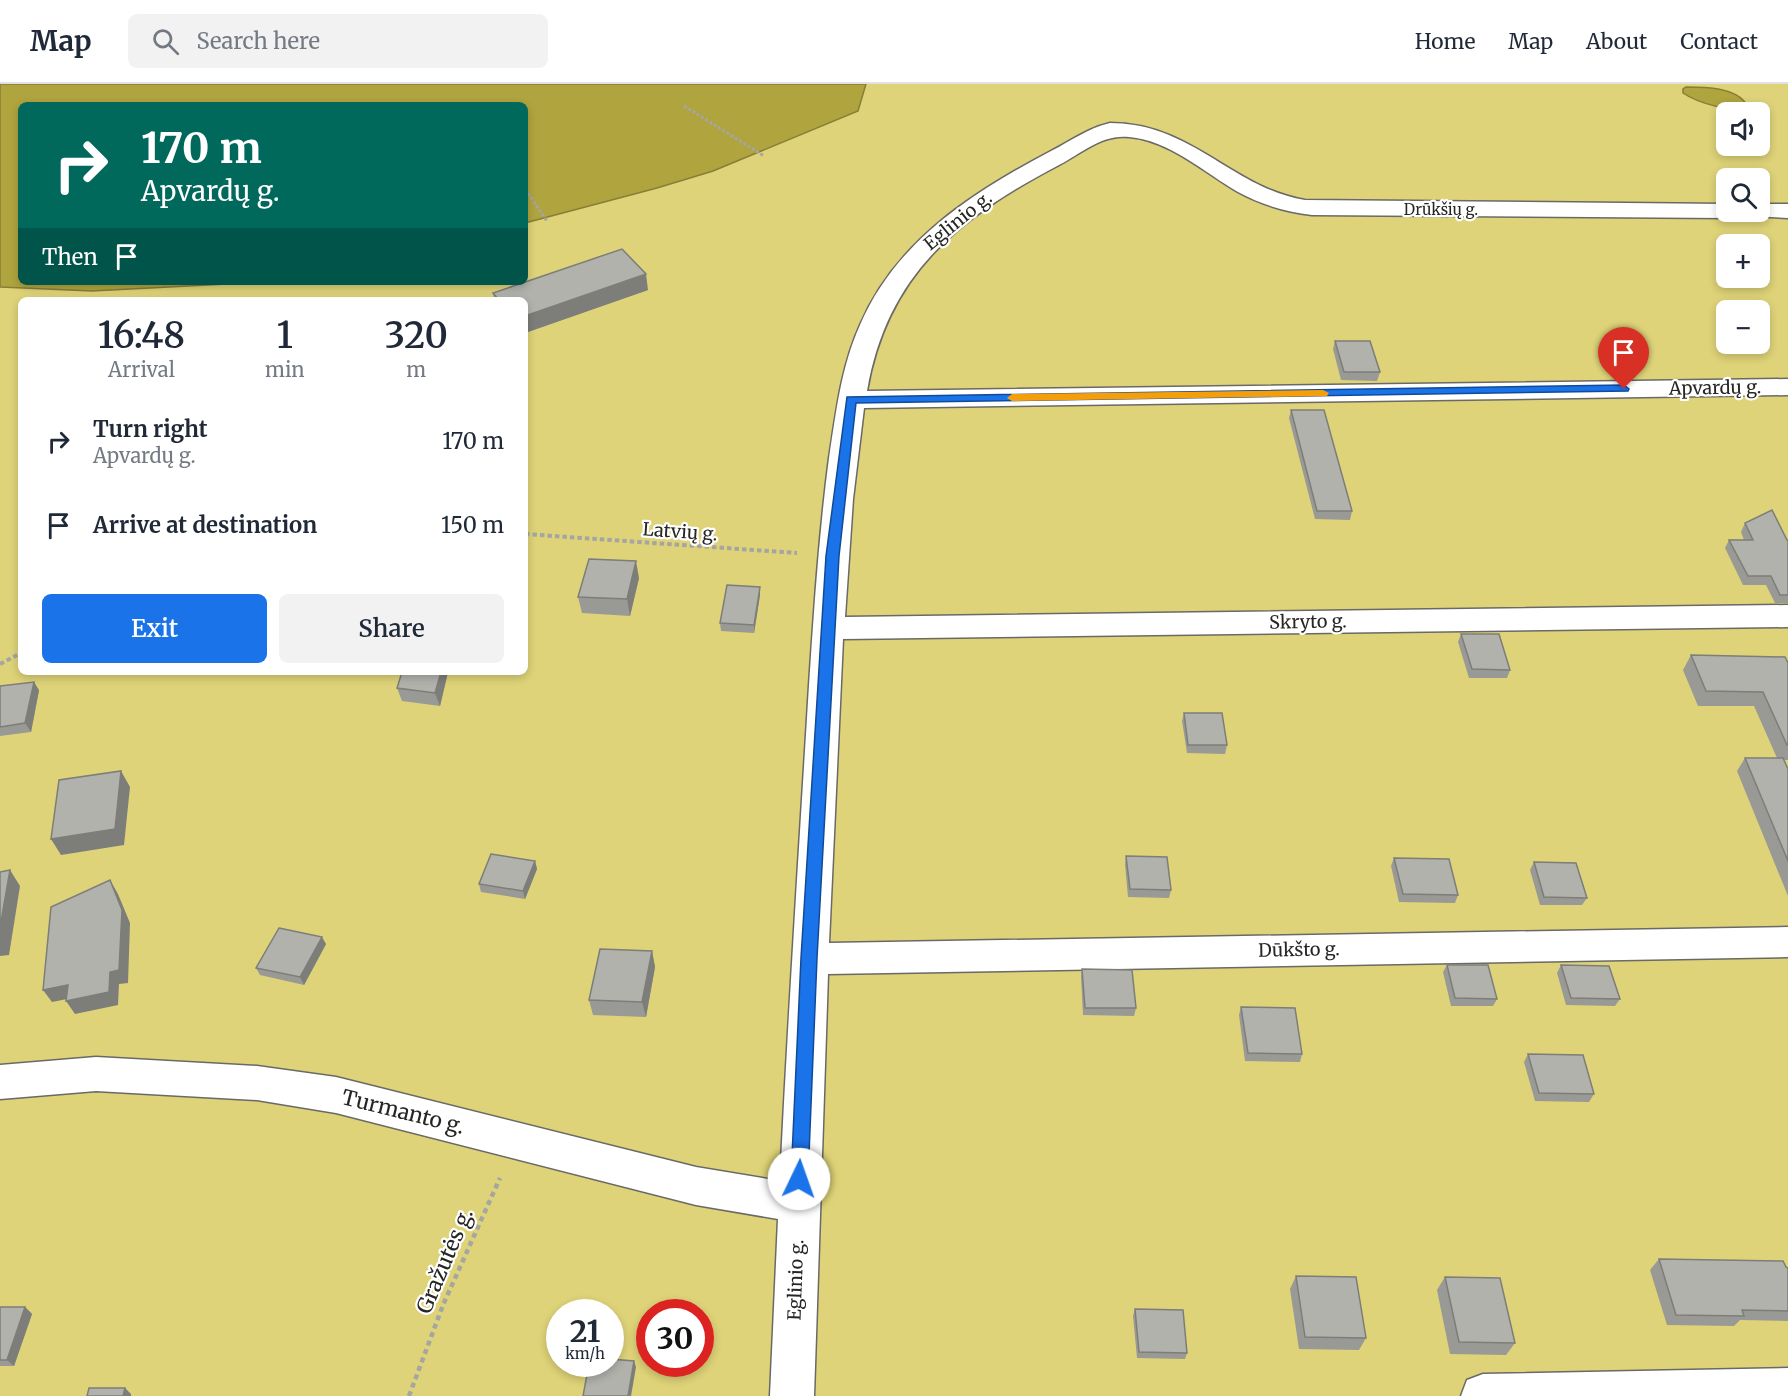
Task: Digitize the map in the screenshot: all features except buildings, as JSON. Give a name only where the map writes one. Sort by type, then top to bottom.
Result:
[{"type":"street","name":"Eglinio g.","points":[[792,1396],[809,958],[832,556],[851,400],[868,338],[882,305],[905,270],[929,240],[982,198],[1107,130],[1144,132],[1171,143]]},
{"type":"street","name":"Drūkšių g.","points":[[1171,143],[1263,196],[1289,206],[1331,209],[1716,211]]},
{"type":"street","points":[[1770,211],[1788,211]]},
{"type":"street","name":"Apvardų g.","points":[[851,400],[1788,387]]},
{"type":"street","name":"Skryto g.","points":[[828,628],[1788,616]]},
{"type":"street","name":"Dūkšto g.","points":[[809,958],[1788,942]]},
{"type":"street","name":"Turmanto g.","points":[[0,1082],[96,1074],[257,1083],[336,1095],[696,1186],[756,1198],[798,1202]]},
{"type":"street","points":[[1483,1396],[1788,1390]]},
{"type":"path","points":[[684,106],[764,156]]},
{"type":"path","points":[[528,193],[547,221]]},
{"type":"path","name":"Latvių g.","points":[[528,534],[832,556]]},
{"type":"path","points":[[0,664],[18,655]]},
{"type":"path","name":"Gražutės g.","points":[[409,1396],[443,1305],[516,1141]]},
{"type":"shaded area","points":[[0,84],[866,84],[858,111],[713,171],[528,222],[528,102],[18,102],[18,285],[207,285],[92,291],[0,287]]},
{"type":"shaded area","points":[[866,84],[1788,84],[1788,1396],[0,1396],[0,287],[92,291],[207,285],[528,285],[528,222],[713,171],[858,111]]},
{"type":"shaded area","points":[[1686,87],[1720,89],[1736,95],[1744,102],[1716,102],[1716,106],[1683,93]]},
{"type":"slow traffic","points":[[1012,398],[1323,393]]},
{"type":"route","points":[[799,1179],[832,556],[851,400],[1624,389]]}]
